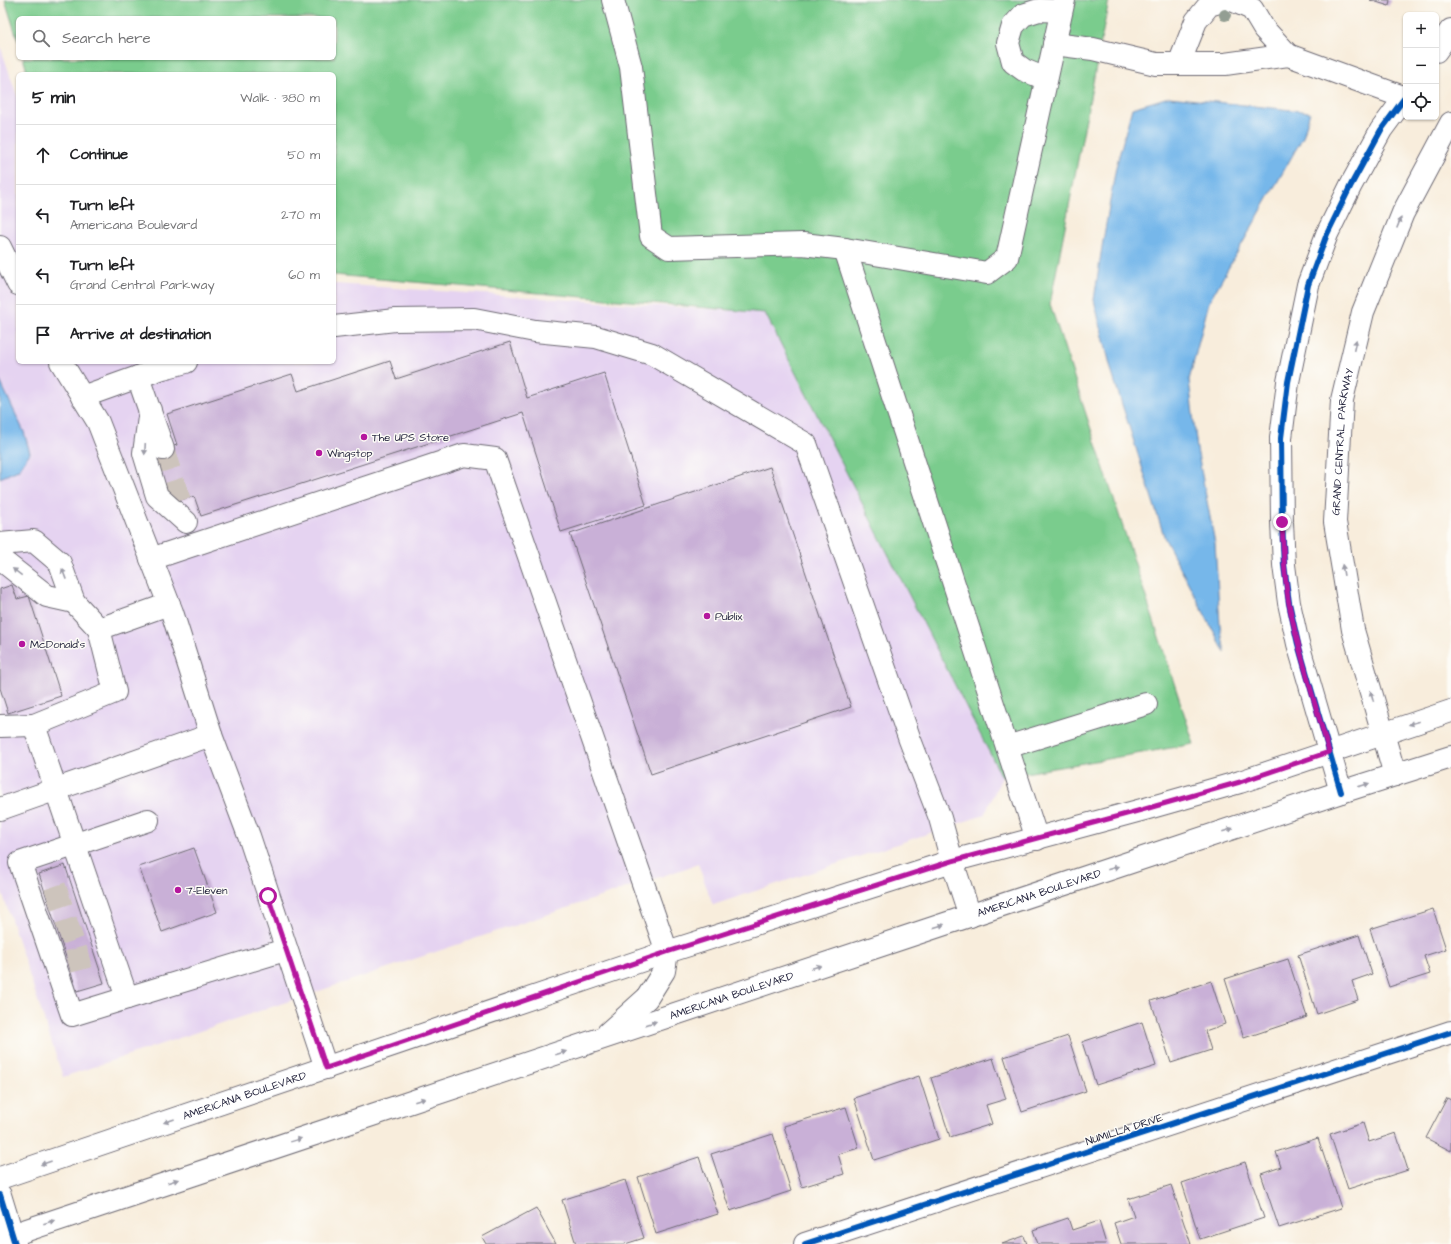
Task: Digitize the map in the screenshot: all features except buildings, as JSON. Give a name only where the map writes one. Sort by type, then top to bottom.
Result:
[{"type":"main road","points":[[613,0],[631,67],[651,236],[669,248],[803,244],[845,249],[987,273],[1007,258],[1063,6],[1039,10],[1023,15],[1013,26],[1008,43],[1013,62],[1024,70],[1046,79]]},
{"type":"main road","points":[[1179,64],[1196,21],[1209,5],[1227,0]]},
{"type":"main road","points":[[1232,0],[1252,9],[1264,29],[1288,55],[1403,96]]},
{"type":"main road","points":[[1438,48],[1451,30]]},
{"type":"main road","points":[[1054,44],[1093,49],[1156,64],[1225,64],[1288,55]]},
{"type":"main road","points":[[1341,792],[1298,644],[1289,603],[1284,565],[1282,522],[1282,430],[1288,382],[1308,285],[1327,234],[1351,185],[1382,130],[1403,101]]},
{"type":"main road","name":"GRAND CENTRAL PARKWAY","points":[[1395,775],[1353,630],[1335,522],[1342,400],[1363,312],[1403,213],[1446,121]]},
{"type":"main road","points":[[0,247],[16,280]]},
{"type":"main road","points":[[845,249],[1037,839]]},
{"type":"main road","points":[[336,327],[395,320],[474,319],[535,331],[596,337],[652,354],[806,444],[910,740],[940,818],[970,916]]},
{"type":"main road","points":[[62,364],[98,422],[169,604],[211,735],[251,844],[285,950],[303,998],[326,1068]]},
{"type":"main road","points":[[82,397],[180,364]]},
{"type":"main road","points":[[138,377],[163,449]]},
{"type":"main road","points":[[150,410],[144,453],[157,496],[186,522]]},
{"type":"main road","points":[[151,559],[464,456],[496,459],[667,952],[664,971],[647,998],[601,1039]]},
{"type":"main road","points":[[180,500],[194,545]]},
{"type":"main road","points":[[0,544],[34,541],[60,563],[74,602],[99,629],[115,692],[34,725],[0,726]]},
{"type":"main road","points":[[0,559],[47,596],[74,602]]},
{"type":"main road","points":[[99,629],[169,604]]},
{"type":"main road","points":[[1007,748],[1146,704]]},
{"type":"main road","name":"AMERICANA BOULEVARD","points":[[0,1178],[667,952],[952,861],[1037,839],[1240,782],[1451,711]]},
{"type":"main road","points":[[34,725],[75,844],[82,889],[103,952],[127,998]]},
{"type":"main road","points":[[0,808],[211,735]]},
{"type":"main road","name":"AMERICANA BOULEVARD","points":[[9,1239],[601,1039],[1341,792],[1451,757]]},
{"type":"main road","points":[[148,820],[20,863],[41,902],[61,964],[72,1016],[285,950]]},
{"type":"main road","name":"NUMILLA DRIVE","points":[[805,1244],[1450,1032]]},
{"type":"main road","points":[[0,1195],[9,1239]]},
{"type":"shaded area","points":[[0,45],[16,93],[16,364],[336,364],[336,284],[765,313],[1002,777],[984,815],[713,905],[698,864],[63,1077],[0,886]]},
{"type":"green space","points":[[5,0],[1109,0],[1050,304],[1194,744],[1002,777],[765,313],[336,275],[336,72],[27,72],[24,60],[336,60],[336,16],[16,16],[16,35]]},
{"type":"water","points":[[1169,97],[1310,112],[1303,137],[1209,302],[1189,380],[1197,449],[1215,543],[1220,625],[1225,653],[1165,539],[1112,373],[1094,300],[1116,167],[1132,108]]},
{"type":"water","points":[[0,381],[24,432],[30,453],[18,470],[0,478]]},
{"type":"tunnel","points":[[163,449],[180,501]]},
{"type":"tunnel","points":[[48,900],[74,891]]},
{"type":"tunnel","points":[[59,934],[85,925]]},
{"type":"tunnel","points":[[68,962],[95,955]]},
{"type":"cycle path","points":[[1341,792],[1298,644],[1289,603],[1284,565],[1281,438],[1288,382],[1308,285],[1327,234],[1351,185],[1381,130],[1403,100]]},
{"type":"cycle path","points":[[805,1244],[1451,1032]]},
{"type":"cycle path","points":[[0,1195],[15,1244]]},
{"type":"place","name":"The UPS Store","points":[[364,437]]},
{"type":"place","name":"Wingstop","points":[[319,453]]},
{"type":"place","name":"Publix","points":[[707,616]]},
{"type":"place","name":"McDonald's","points":[[22,644]]},
{"type":"place","name":"7-Eleven","points":[[178,890]]},
{"type":"route","points":[[268,896],[326,1068],[667,952],[952,861],[1240,782],[1329,752],[1298,644],[1289,603],[1284,565],[1282,522]]}]
